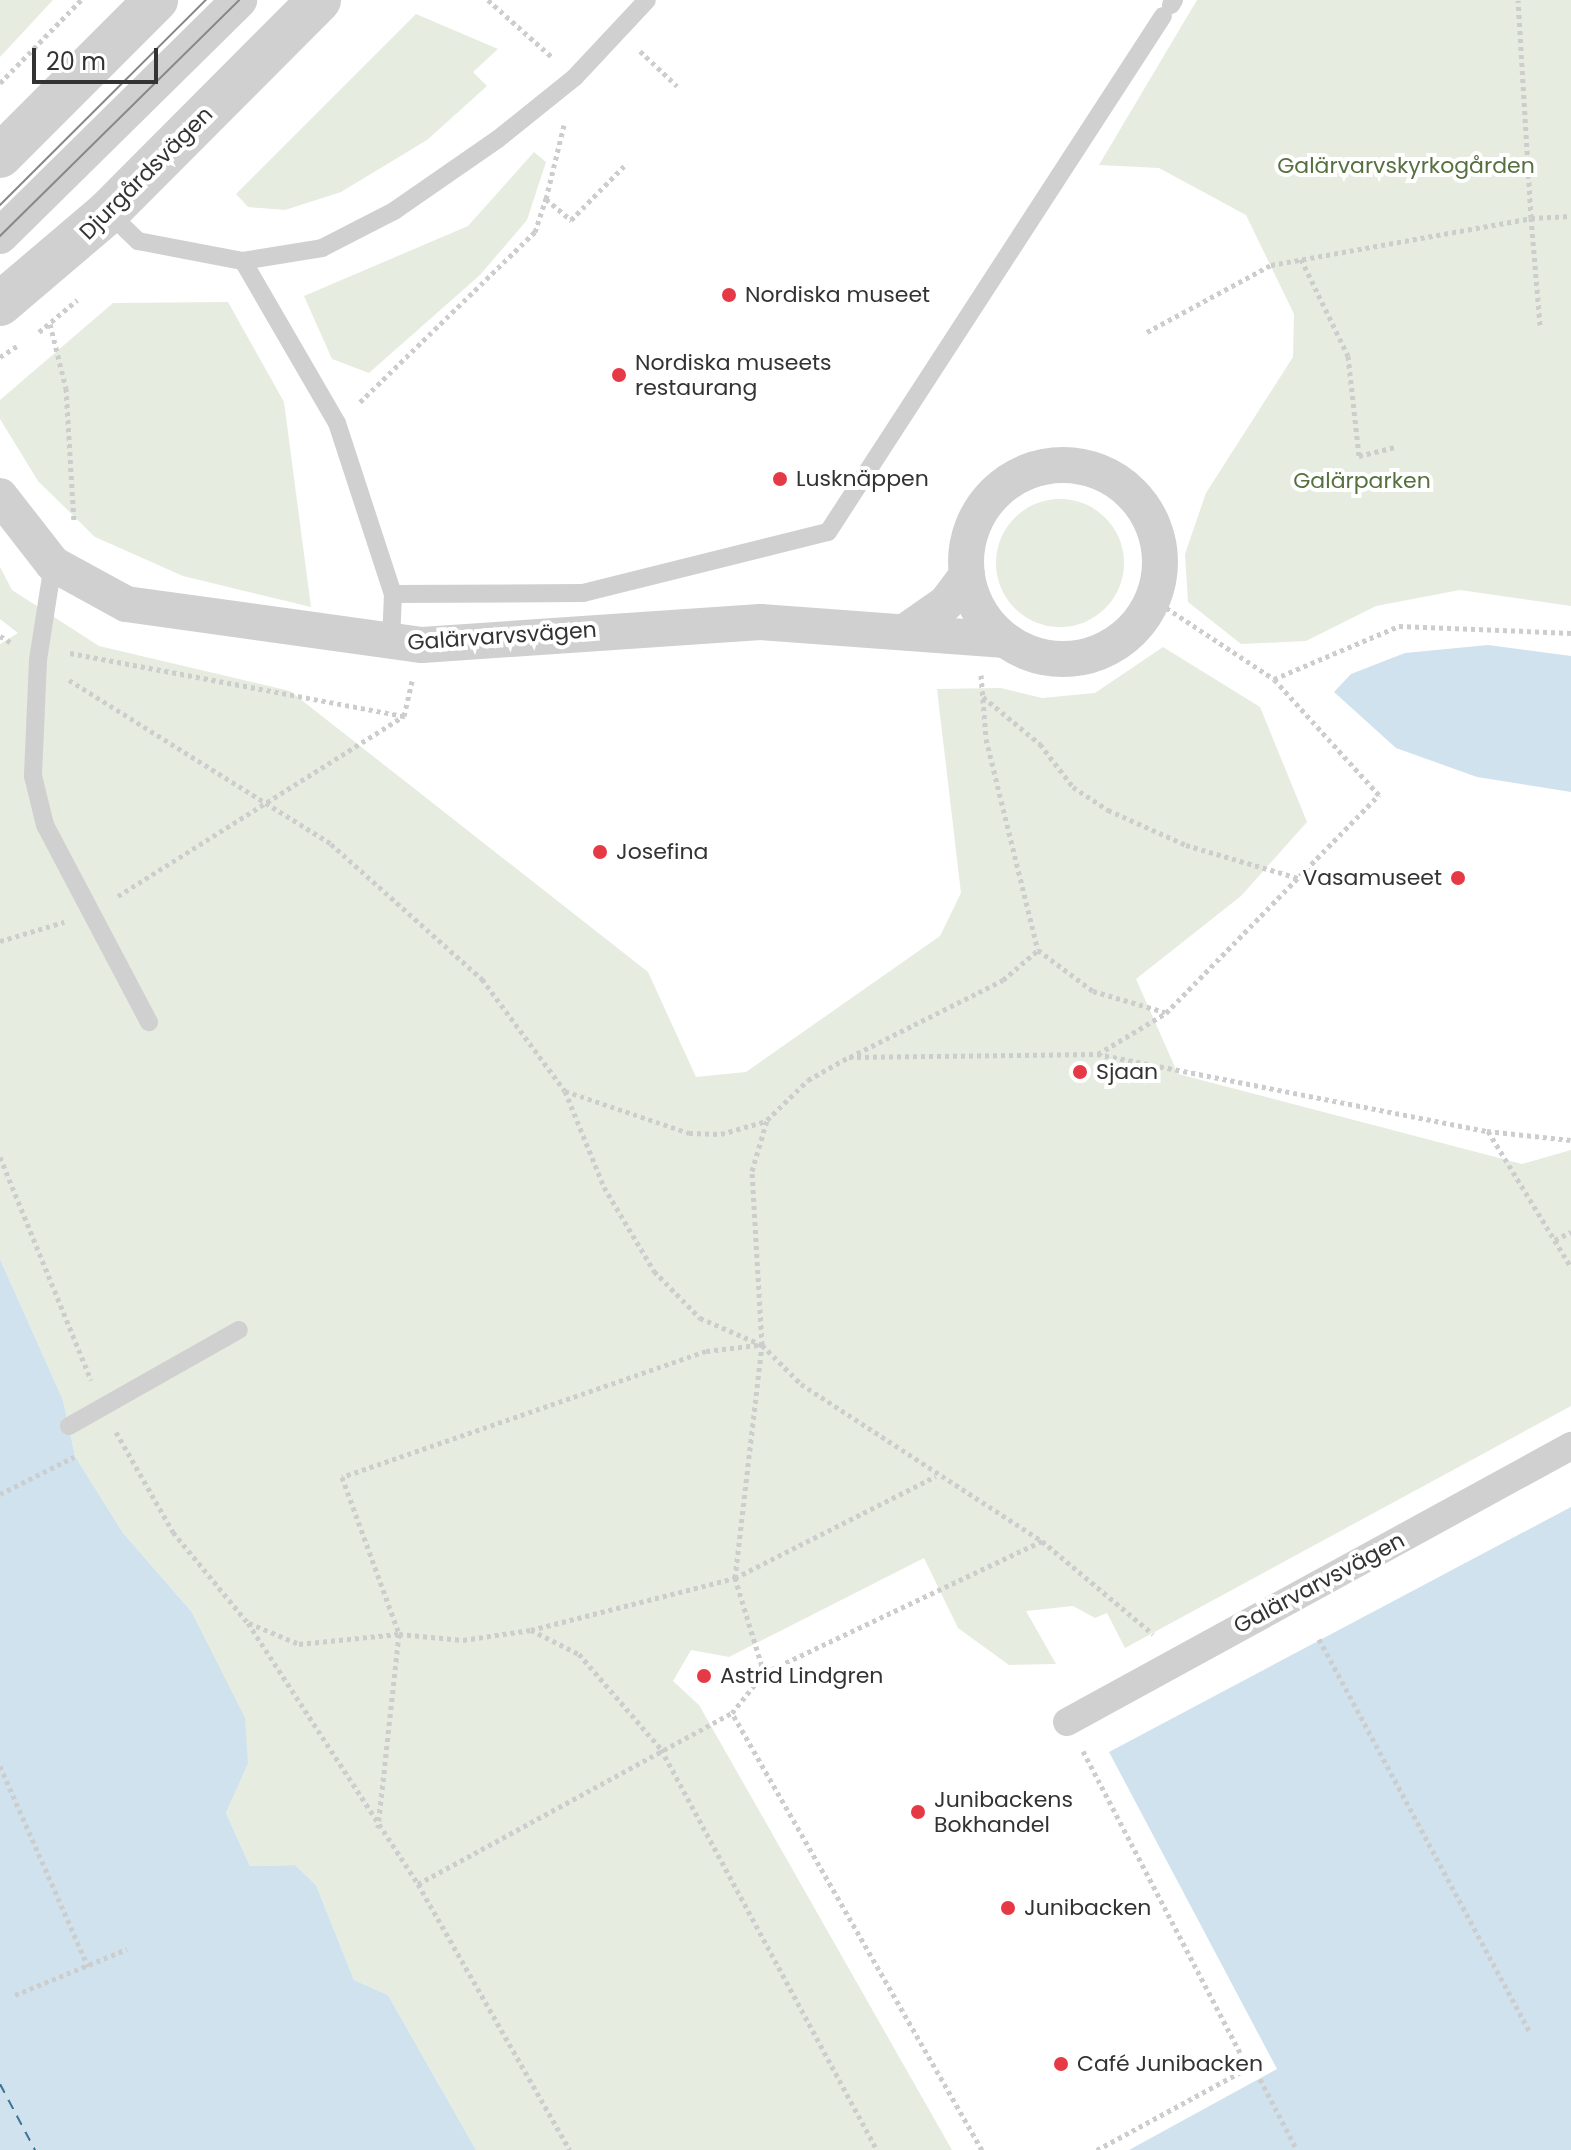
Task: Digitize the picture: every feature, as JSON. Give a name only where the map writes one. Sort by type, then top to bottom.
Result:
[{"type":"street","points":[[0,156],[156,0]]},
{"type":"street","points":[[0,205],[206,0]]},
{"type":"street","points":[[0,236],[239,0]]},
{"type":"street","name":"Djurgårdsvägen","points":[[0,304],[108,212],[319,0]]},
{"type":"street","points":[[992,639],[973,600],[967,575],[968,542],[987,502],[1030,470],[1062,464],[1104,474],[1144,508],[1160,568],[1153,599]]},
{"type":"street","name":"Galärvarvsvägen","points":[[0,496],[65,571],[126,604],[406,643],[746,622],[992,639],[1056,659],[1086,657],[1137,625],[1153,599]]},
{"type":"street","points":[[906,631],[946,603],[967,575]]},
{"type":"street","name":"Galärvarvsvägen","points":[[1067,1722],[1571,1446]]},
{"type":"lane","points":[[108,212],[138,241],[243,261],[322,248],[394,211],[575,77],[647,0]]},
{"type":"lane","points":[[393,594],[583,593],[828,532],[1170,7]]},
{"type":"lane","points":[[243,261],[337,423],[406,643]]},
{"type":"lane","points":[[65,571],[38,660],[33,776],[45,825],[149,1022]]},
{"type":"lane","points":[[69,1426],[104,1410],[239,1330]]},
{"type":"path","points":[[0,83],[81,0]]},
{"type":"path","points":[[337,423],[426,345],[535,232],[546,199],[575,77],[488,0]]},
{"type":"path","points":[[1518,0],[1540,325]]},
{"type":"path","points":[[619,31],[677,86]]},
{"type":"path","points":[[546,199],[571,220],[627,163]]},
{"type":"path","points":[[1147,332],[1271,265],[1531,218],[1571,216]]},
{"type":"path","points":[[1301,259],[1348,356],[1359,456],[1394,447]]},
{"type":"path","points":[[45,317],[66,388],[65,571]]},
{"type":"path","points":[[1097,1054],[1166,1013],[1379,795],[1274,679],[1153,599]]},
{"type":"path","points":[[1274,679],[1399,626],[1571,633]]},
{"type":"path","points":[[992,639],[983,697],[986,739],[1038,950],[1093,991],[1166,1013]]},
{"type":"path","points":[[404,716],[406,643]]},
{"type":"path","points":[[38,660],[76,651],[404,716]]},
{"type":"path","points":[[38,660],[331,844],[414,913],[482,979],[565,1091],[604,1187],[654,1271],[700,1318],[762,1345],[801,1384],[937,1476],[1042,1541],[1181,1658]]},
{"type":"path","points":[[983,697],[1040,744],[1073,787],[1108,810],[1186,845],[1298,878]]},
{"type":"path","points":[[112,900],[404,716]]},
{"type":"path","points":[[0,941],[65,922]]},
{"type":"path","points":[[565,1091],[689,1133],[721,1134],[767,1120],[808,1080],[1003,980],[1038,950]]},
{"type":"path","points":[[849,1057],[1097,1054],[1487,1131],[1571,1140]]},
{"type":"path","points":[[764,1673],[735,1578],[762,1345],[750,1216],[767,1120]]},
{"type":"path","points":[[1487,1131],[1571,1267]]},
{"type":"path","points":[[0,1157],[104,1410],[173,1532],[248,1623],[378,1830],[418,1884],[570,2150]]},
{"type":"path","points":[[1555,1240],[1571,1232]]},
{"type":"path","points":[[378,1830],[399,1634],[342,1477],[706,1351],[762,1345]]},
{"type":"path","points":[[0,1494],[75,1456]]},
{"type":"path","points":[[248,1623],[299,1644],[399,1634],[463,1640],[531,1630],[735,1578],[937,1476]]},
{"type":"path","points":[[418,1884],[732,1713],[764,1673],[1042,1541]]},
{"type":"path","points":[[531,1630],[579,1654],[661,1749],[877,2150]]},
{"type":"path","points":[[1319,1639],[1530,2033]]},
{"type":"path","points":[[732,1713],[982,2150]]},
{"type":"path","points":[[1067,1722],[1248,2068],[1097,2150]]},
{"type":"path","points":[[0,1766],[88,1966]]},
{"type":"path","points":[[15,1995],[127,1949]]},
{"type":"path","points":[[1260,2079],[1297,2150]]},
{"type":"green space","points":[[0,0],[53,0],[0,57]]},
{"type":"green space","points":[[1197,0],[1571,0],[1571,606],[1460,590],[1376,606],[1306,641],[1241,644],[1188,602],[1185,554],[1206,493],[1293,357],[1294,314],[1246,215],[1159,168],[1099,165]]},
{"type":"green space","points":[[416,14],[498,49],[473,72],[487,86],[427,140],[341,192],[285,210],[248,207],[236,194]]},
{"type":"green space","points":[[534,152],[546,162],[527,220],[480,275],[369,373],[332,359],[304,296],[468,226]]},
{"type":"green space","points":[[228,302],[284,402],[311,607],[183,576],[95,537],[38,481],[0,419],[0,400],[113,303]]},
{"type":"green space","points":[[1060,499],[1084,504],[1105,518],[1119,539],[1124,563],[1119,587],[1105,608],[1084,622],[1060,627],[1036,622],[1015,608],[1001,587],[996,563],[1001,539],[1015,518],[1036,504]]},
{"type":"green space","points":[[0,567],[12,590],[99,646],[290,691],[648,972],[696,1077],[746,1072],[940,936],[961,893],[937,689],[1001,688],[1042,698],[1095,693],[1163,647],[1260,707],[1307,822],[1241,896],[1136,979],[1178,1074],[1522,1164],[1571,1150],[1571,1406],[1125,1648],[1107,1613],[1095,1618],[1073,1606],[1026,1611],[1056,1664],[1009,1665],[958,1628],[924,1558],[729,1657],[691,1650],[673,1681],[699,1705],[952,2150],[476,2150],[388,1995],[354,1980],[316,1885],[295,1865],[250,1866],[226,1813],[248,1764],[191,1611],[123,1533],[75,1456],[63,1400],[0,1259],[0,644],[18,633],[0,619]]},
{"type":"water","points":[[1488,645],[1571,656],[1571,792],[1477,777],[1396,748],[1334,692],[1351,674],[1405,653]]},
{"type":"water","points":[[0,1259],[63,1400],[75,1456],[123,1533],[191,1611],[245,1718],[248,1764],[226,1813],[250,1866],[295,1865],[316,1885],[354,1980],[388,1995],[476,2150],[0,2150]]},
{"type":"water","points":[[1571,1507],[1571,2150],[1129,2150],[1277,2069],[1109,1752]]},
{"type":"ferry route","points":[[0,2084],[35,2150]]},
{"type":"tram line","points":[[0,205],[206,0]]},
{"type":"tram line","points":[[0,236],[239,0]]},
{"type":"place","name":"Nordiska museet","points":[[729,295]]},
{"type":"place","name":"Nordiska museets restaurang","points":[[619,375]]},
{"type":"place","name":"Lusknäppen","points":[[780,479]]},
{"type":"place","name":"Josefina","points":[[600,852]]},
{"type":"place","name":"Vasamuseet","points":[[1458,878]]},
{"type":"place","name":"Sjaan","points":[[1080,1072]]},
{"type":"place","name":"Astrid Lindgren","points":[[704,1676]]},
{"type":"place","name":"Junibackens Bokhandel","points":[[918,1812]]},
{"type":"place","name":"Junibacken","points":[[1008,1908]]},
{"type":"place","name":"Café Junibacken","points":[[1061,2064]]},
{"type":"park label","name":"Galärvarvskyrkogården","points":[[1406,166]]},
{"type":"park label","name":"Galärparken","points":[[1362,481]]}]
